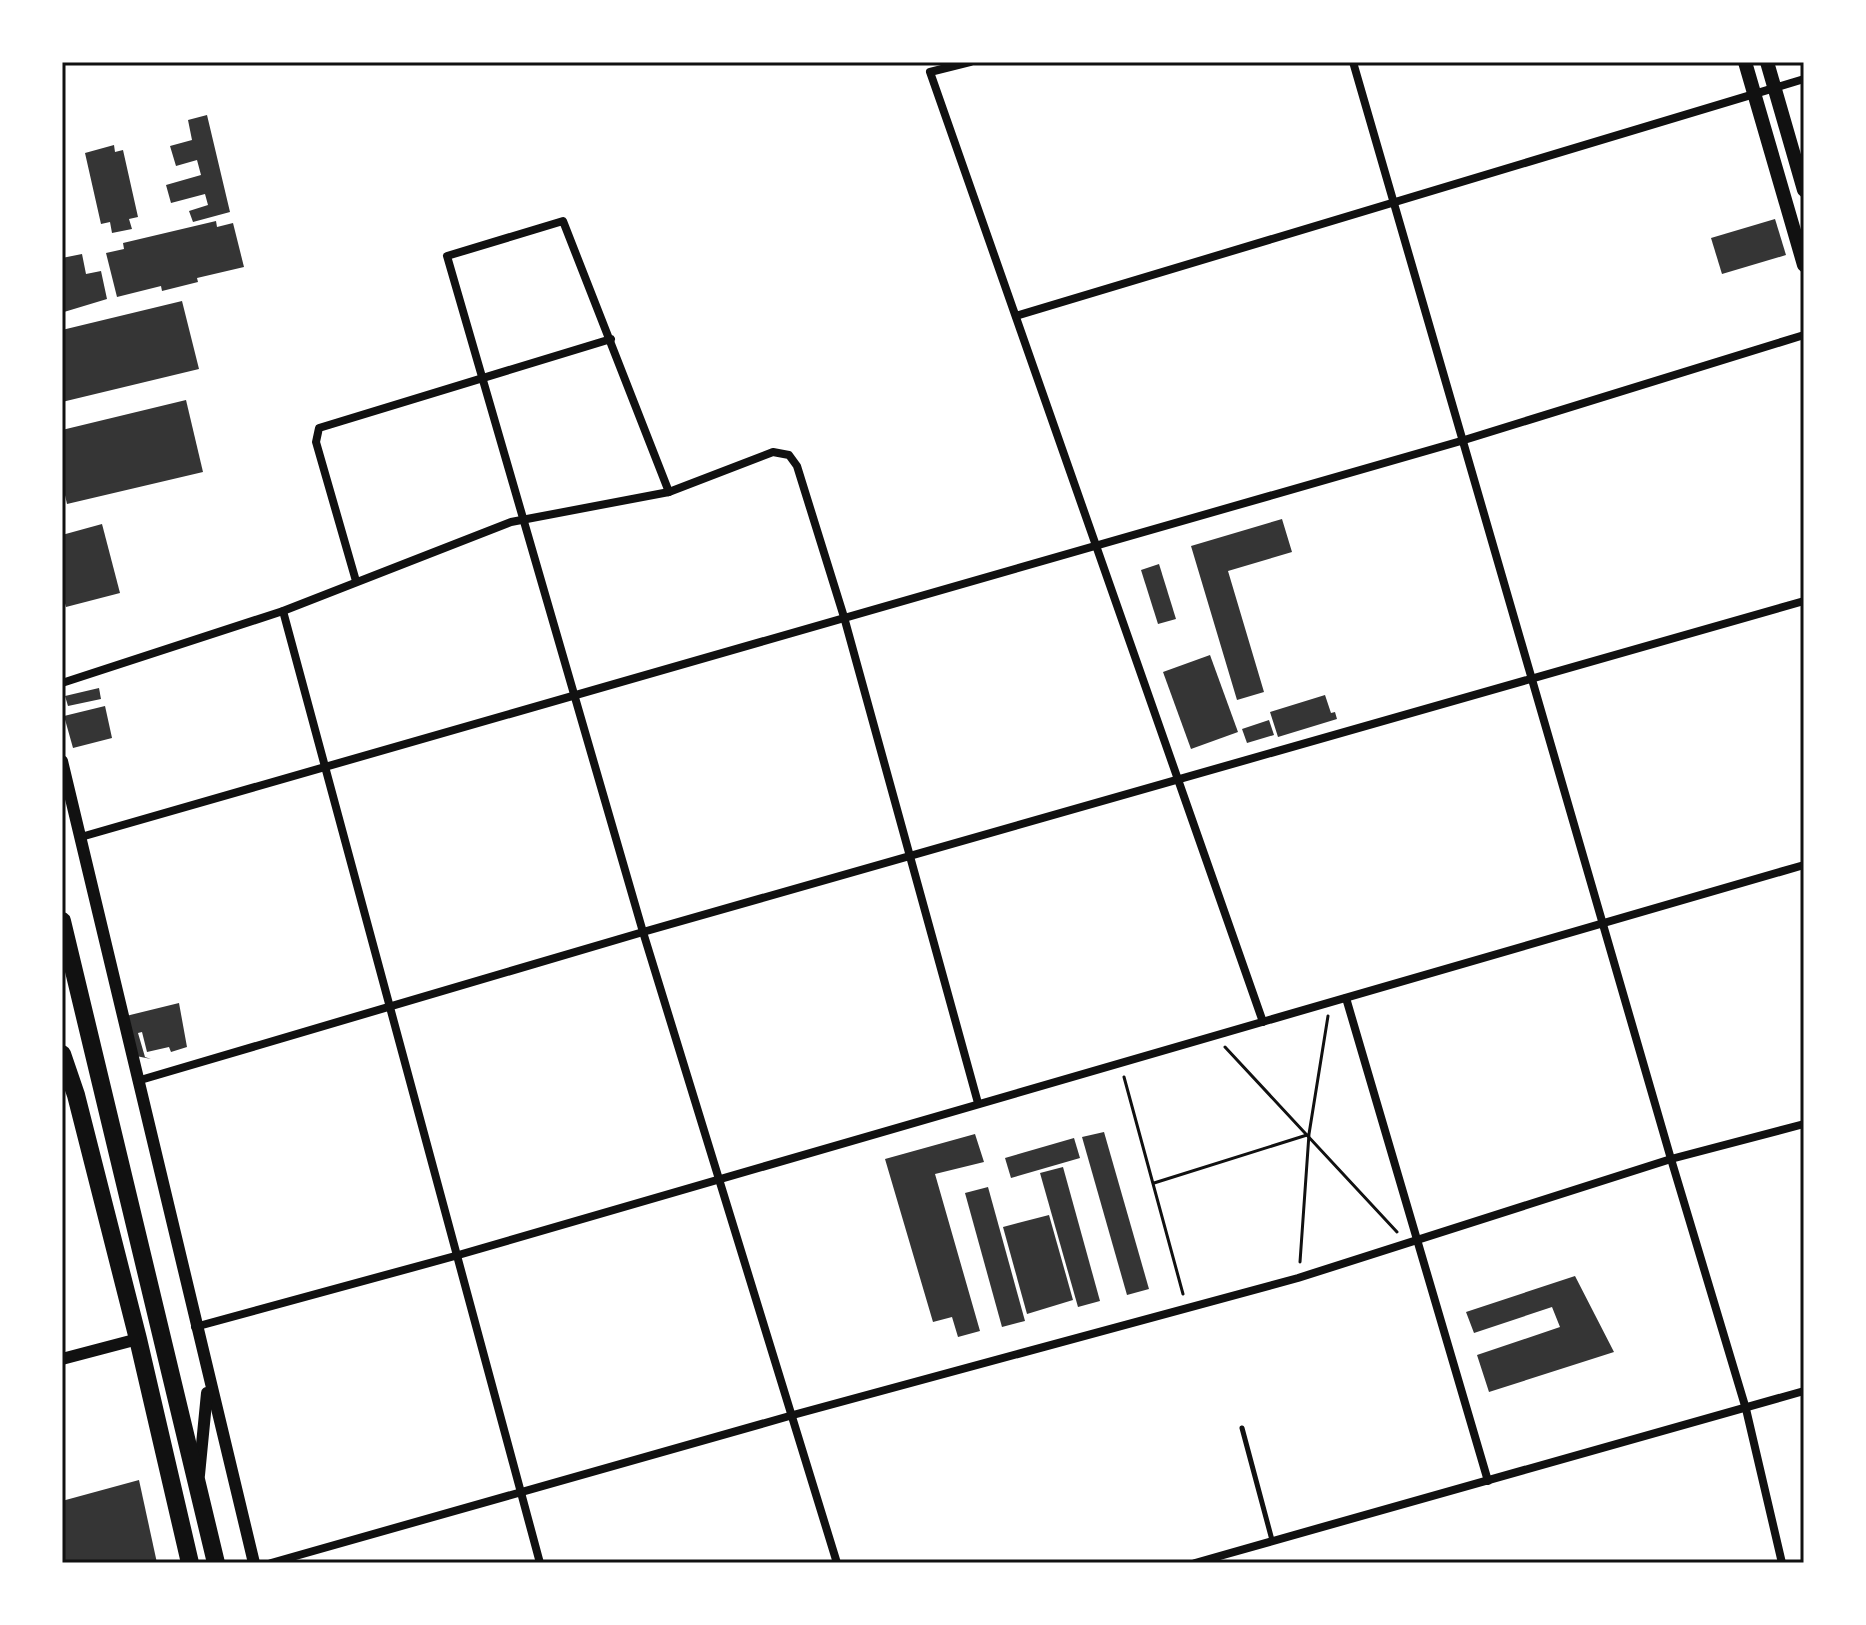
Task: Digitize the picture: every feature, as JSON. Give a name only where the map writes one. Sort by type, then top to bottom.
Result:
[{"type":"highway","points":[[62,921],[216,1563]]},
{"type":"highway","points":[[62,1054],[69,1097],[138,1339],[190,1563]]},
{"type":"main road","points":[[1745,62],[1804,265]]},
{"type":"main road","points":[[1767,62],[1804,190]]},
{"type":"street","points":[[970,62],[930,72],[1263,1022]]},
{"type":"street","points":[[1353,62],[1461,441],[1534,680],[1746,1409],[1782,1563]]},
{"type":"street","points":[[1016,316],[1804,79]]},
{"type":"street","points":[[669,492],[563,221],[451,253],[446,261],[526,519],[643,932],[837,1563]]},
{"type":"street","points":[[81,837],[1461,441],[1804,335]]},
{"type":"street","points":[[356,581],[316,442],[319,428],[327,423],[611,339]]},
{"type":"street","points":[[62,683],[283,611],[526,519],[669,492],[773,452],[789,455],[797,466],[844,617],[978,1103]]},
{"type":"street","points":[[137,1081],[643,932],[1804,601]]},
{"type":"street","points":[[283,611],[540,1563]]},
{"type":"street","points":[[62,761],[208,1383],[254,1563]]},
{"type":"street","points":[[195,1327],[455,1256],[1804,865]]},
{"type":"street","points":[[1346,998],[1488,1481]]},
{"type":"street","points":[[62,1067],[69,1097]]},
{"type":"street","points":[[271,1563],[520,1495],[793,1415],[1298,1278],[1671,1159],[1804,1124]]},
{"type":"street","points":[[62,1359],[138,1339]]},
{"type":"street","points":[[197,1486],[208,1383]]},
{"type":"street","points":[[1195,1563],[1804,1391]]},
{"type":"lane","points":[[1242,1428],[1272,1541]]},
{"type":"path","points":[[1298,1278],[1309,1134],[1330,1002]]},
{"type":"path","points":[[1214,1036],[1309,1134],[1406,1243]]},
{"type":"path","points":[[1120,1062],[1187,1309]]},
{"type":"path","points":[[1154,1183],[1309,1134]]},
{"type":"building","points":[[207,115],[230,212],[193,222],[189,211],[208,205],[205,194],[171,203],[166,185],[201,175],[197,160],[176,166],[170,146],[192,140],[188,120]]},
{"type":"building","points":[[114,145],[115,152],[123,150],[138,217],[129,219],[132,229],[112,233],[110,222],[101,224],[85,153]]},
{"type":"building","points":[[1775,219],[1786,255],[1722,274],[1711,238]]},
{"type":"building","points":[[216,221],[217,227],[233,223],[244,267],[197,278],[198,282],[162,291],[161,286],[117,297],[106,253],[124,249],[123,243]]},
{"type":"building","points":[[82,254],[86,274],[101,271],[107,299],[64,312],[62,258]]},
{"type":"building","points":[[182,301],[199,369],[62,402],[62,330]]},
{"type":"building","points":[[186,400],[203,472],[67,504],[62,482],[62,430]]},
{"type":"building","points":[[1282,519],[1292,552],[1228,571],[1264,692],[1237,700],[1191,546]]},
{"type":"building","points":[[102,524],[120,593],[66,607],[62,593],[62,535]]},
{"type":"building","points":[[1159,564],[1176,619],[1158,624],[1141,570]]},
{"type":"building","points":[[1210,655],[1238,732],[1191,749],[1163,672]]},
{"type":"building","points":[[99,688],[101,699],[68,706],[65,696]]},
{"type":"building","points":[[1325,695],[1331,713],[1335,712],[1337,719],[1278,737],[1270,712]]},
{"type":"building","points":[[105,706],[112,738],[73,748],[64,716]]},
{"type":"building","points":[[1269,720],[1274,735],[1247,743],[1242,729]]},
{"type":"building","points":[[179,1003],[187,1047],[171,1052],[169,1047],[147,1052],[142,1032],[138,1033],[145,1057],[151,1059],[136,1056],[126,1016]]},
{"type":"building","points":[[1104,1132],[1149,1289],[1127,1295],[1082,1137]]},
{"type":"building","points":[[975,1134],[984,1162],[935,1174],[980,1331],[958,1337],[952,1317],[933,1322],[885,1159]]},
{"type":"building","points":[[1074,1138],[1080,1158],[1011,1178],[1005,1158]]},
{"type":"building","points":[[1063,1167],[1100,1301],[1078,1307],[1040,1173]]},
{"type":"building","points":[[988,1187],[1025,1321],[1002,1327],[965,1193]]},
{"type":"building","points":[[1049,1215],[1073,1300],[1027,1314],[1003,1227]]},
{"type":"building","points":[[1575,1276],[1614,1352],[1489,1392],[1477,1355],[1560,1327],[1552,1307],[1474,1333],[1466,1312]]},
{"type":"building","points":[[139,1480],[157,1563],[62,1563],[62,1501]]}]
